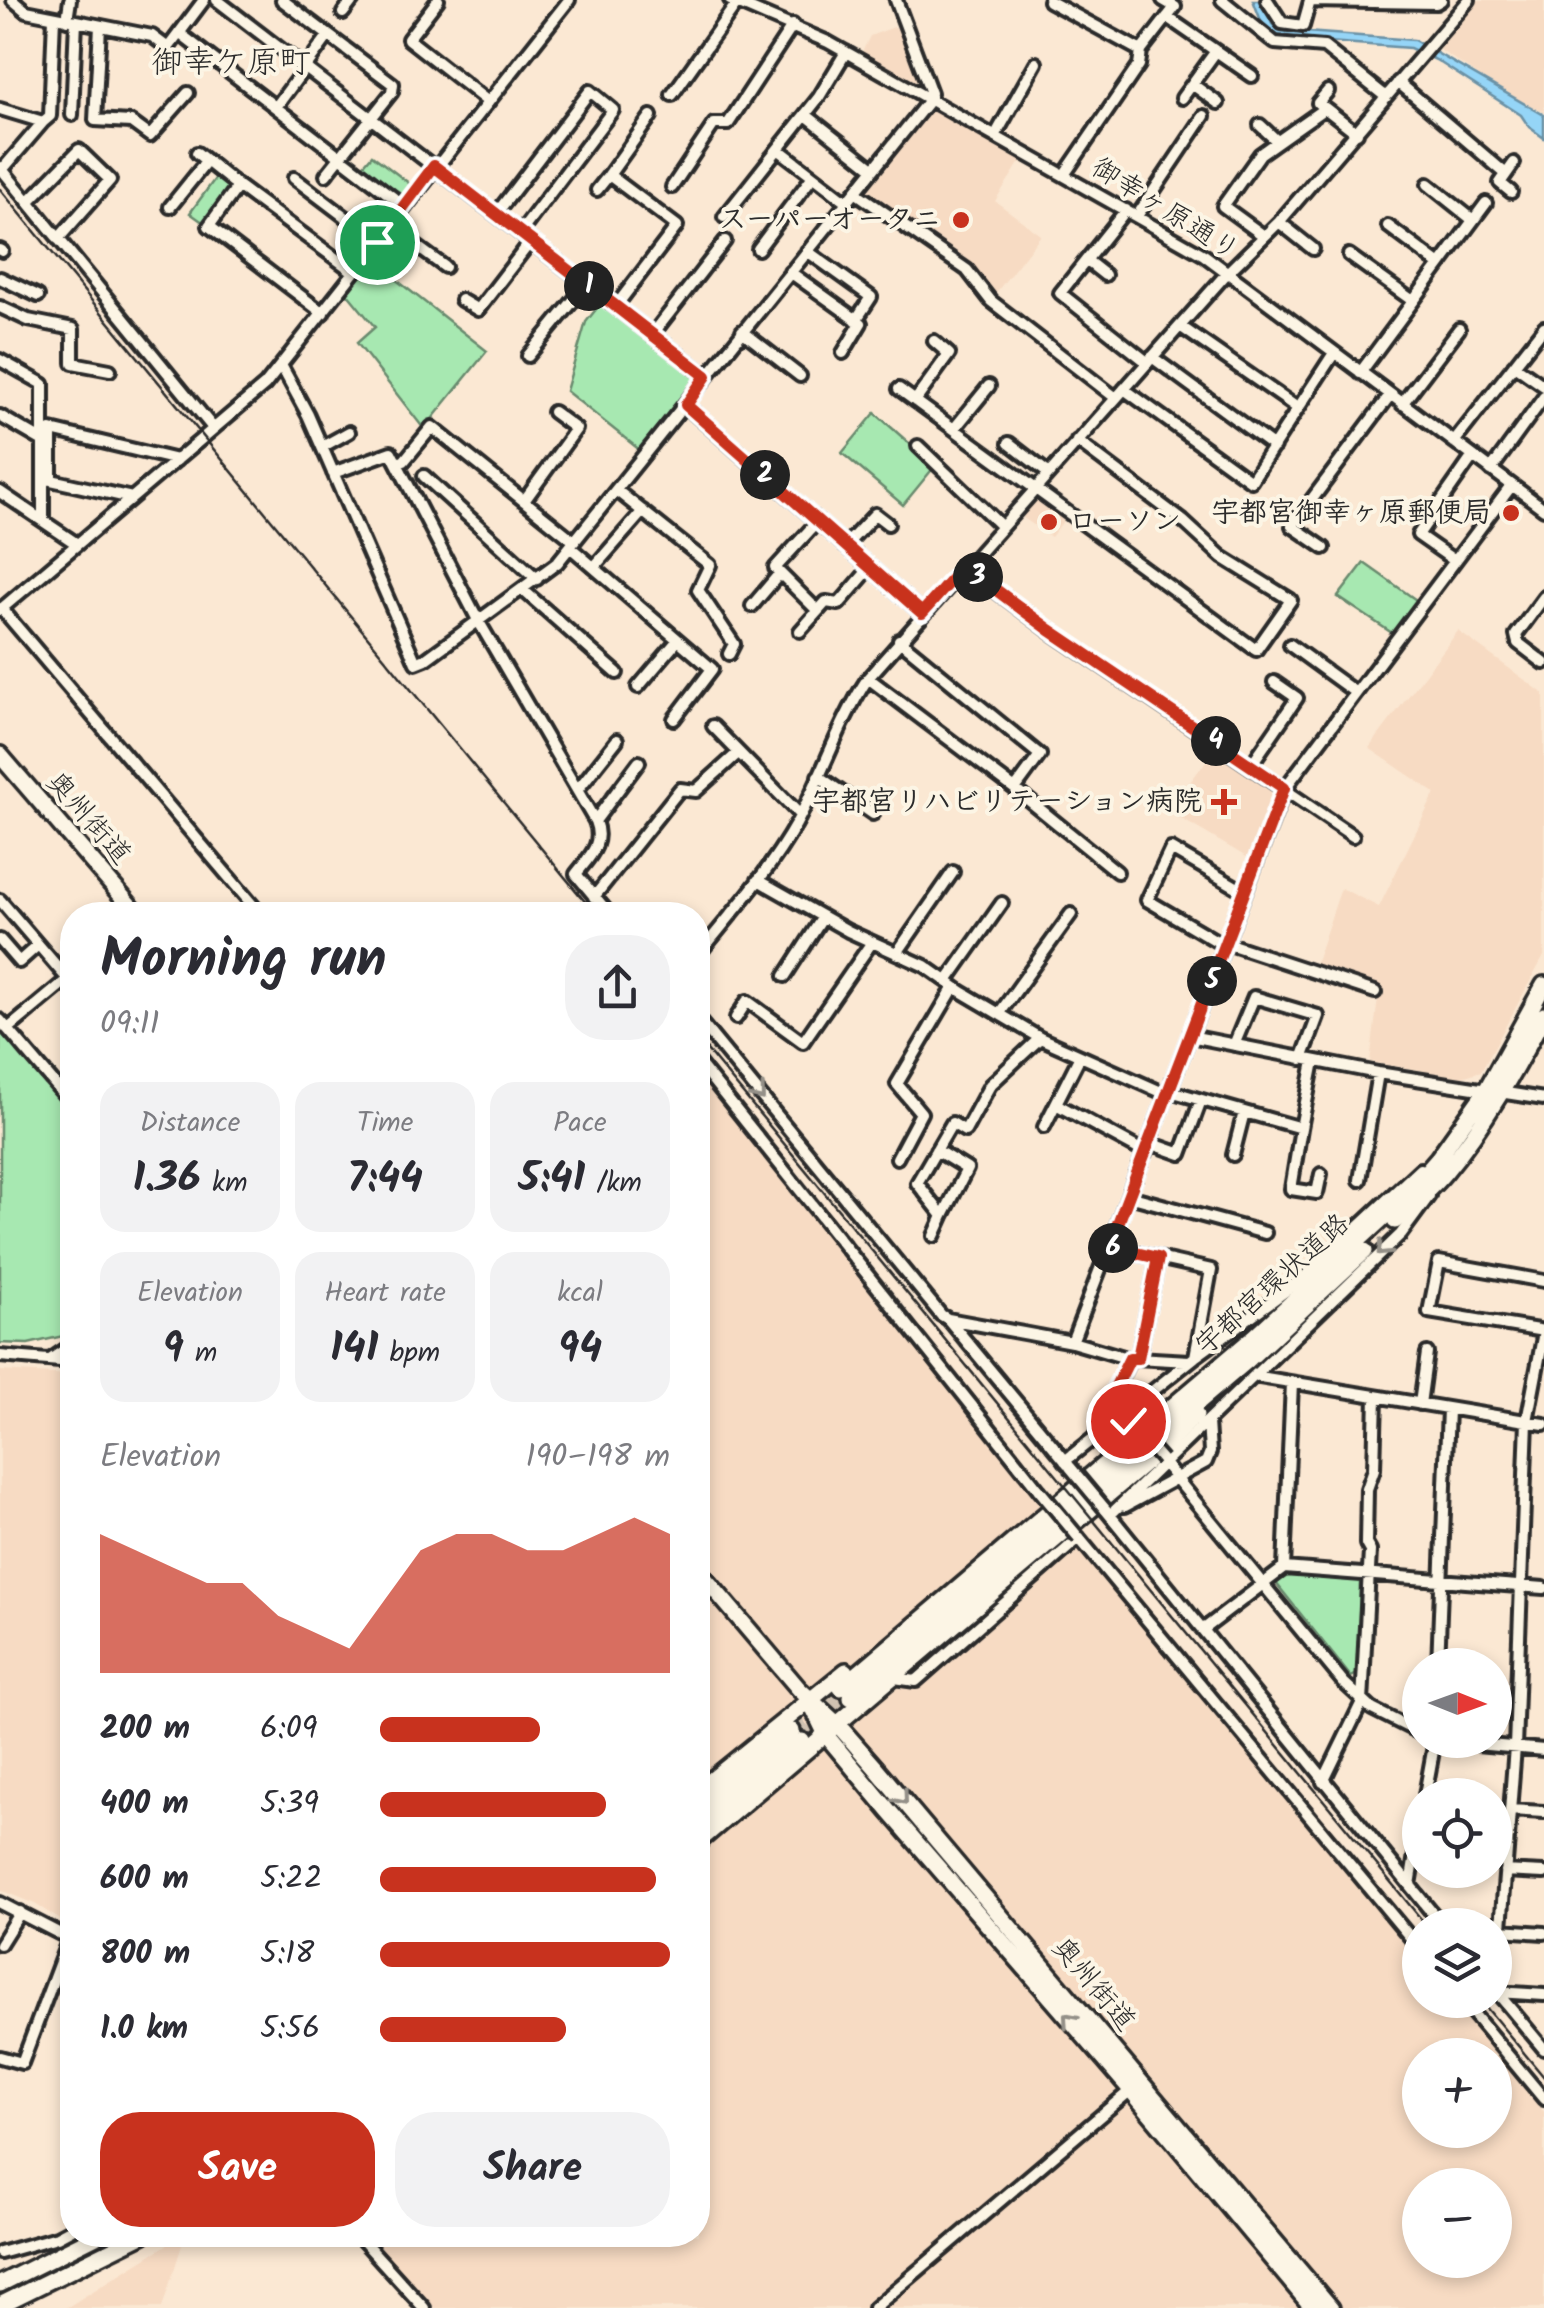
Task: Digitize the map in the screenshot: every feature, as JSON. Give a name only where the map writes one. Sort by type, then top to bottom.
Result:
[{"type":"highway","name":"奥州街道","points":[[0,755],[127,902]]},
{"type":"highway","name":"宇都宮環状道路","points":[[1494,1093],[1544,986]]},
{"type":"highway","name":"宇都宮環状道路","points":[[1441,1166],[1304,1294],[846,1693],[1312,1303],[1441,1166],[1544,1015]]},
{"type":"highway","points":[[710,1780],[1242,1336],[1304,1294]]},
{"type":"highway","points":[[710,1832],[1162,1449],[1248,1360]]},
{"type":"highway","name":"奥州街道","points":[[710,1584],[1136,2086],[1331,2308]]},
{"type":"highway","points":[[710,1799],[797,1736],[710,1814]]},
{"type":"highway","name":"奥州街道","points":[[1136,2086],[1312,2308]]},
{"type":"highway","points":[[0,2284],[74,2247]]},
{"type":"highway","points":[[0,2305],[118,2247]]},
{"type":"street","points":[[12,0],[26,11],[152,36],[168,48],[204,0]]},
{"type":"street","points":[[70,0],[72,115]]},
{"type":"street","points":[[217,0],[233,5],[306,68],[706,376]]},
{"type":"street","points":[[282,0],[393,84],[392,92],[326,175]]},
{"type":"street","points":[[344,12],[354,0]]},
{"type":"street","points":[[438,0],[408,39],[487,101]]},
{"type":"street","points":[[251,902],[3,603],[265,385],[434,166],[569,0]]},
{"type":"street","points":[[282,366],[322,447],[416,662],[426,659],[537,579],[572,544],[930,99],[896,0]]},
{"type":"street","points":[[1064,174],[1174,7],[1162,0]]},
{"type":"street","points":[[1222,0],[1275,43],[1324,47],[1386,96]]},
{"type":"street","points":[[1267,0],[1282,23],[1303,26],[1310,0],[1442,0],[1452,18]]},
{"type":"street","points":[[710,939],[758,880],[800,815],[852,703],[868,678],[1226,273],[1279,222],[1358,134],[1469,0]]},
{"type":"street","points":[[672,95],[733,1]]},
{"type":"street","name":"御幸ヶ原通り","points":[[733,1],[846,52],[1204,256],[1544,510]]},
{"type":"street","points":[[1050,1],[1141,52]]},
{"type":"street","points":[[54,17],[50,116],[1,168],[213,428]]},
{"type":"street","points":[[1167,17],[1252,76]]},
{"type":"street","points":[[672,187],[714,124],[728,124],[793,25]]},
{"type":"street","points":[[100,26],[94,120],[130,122],[150,136],[188,92]]},
{"type":"street","points":[[180,33],[404,206]]},
{"type":"street","points":[[276,107],[328,36]]},
{"type":"street","points":[[1182,98],[1216,51]]},
{"type":"street","points":[[724,217],[806,115],[846,52]]},
{"type":"street","points":[[995,136],[1036,63]]},
{"type":"street","points":[[1398,82],[1506,174]]},
{"type":"street","points":[[1192,84],[1218,103]]},
{"type":"street","points":[[496,214],[590,91],[614,110],[520,232]]},
{"type":"street","points":[[1328,91],[1318,103],[1358,134]]},
{"type":"street","points":[[1264,236],[1223,206],[1260,154],[1325,108]]},
{"type":"street","points":[[0,109],[43,122]]},
{"type":"street","points":[[806,115],[873,168]]},
{"type":"street","points":[[597,190],[651,116]]},
{"type":"street","points":[[1204,116],[1131,212],[1060,293],[1274,446]]},
{"type":"street","points":[[1260,125],[1277,141]]},
{"type":"street","points":[[778,149],[847,202]]},
{"type":"street","points":[[28,202],[79,150],[110,180],[58,239]]},
{"type":"street","points":[[197,153],[354,272]]},
{"type":"street","points":[[170,208],[207,161]]},
{"type":"street","points":[[1511,192],[1500,183],[1514,164]]},
{"type":"street","points":[[609,175],[677,226],[616,306]]},
{"type":"street","points":[[758,249],[813,176]]},
{"type":"street","points":[[294,178],[377,242]]},
{"type":"street","points":[[1428,184],[1473,220]]},
{"type":"street","points":[[238,186],[209,226],[323,313]]},
{"type":"street","points":[[855,192],[967,270],[991,301],[1251,480],[1334,353]]},
{"type":"street","points":[[1360,373],[1486,203]]},
{"type":"street","points":[[1279,222],[1313,249]]},
{"type":"street","points":[[389,226],[445,268]]},
{"type":"street","points":[[1388,226],[1440,265]]},
{"type":"street","points":[[461,300],[478,310],[531,241]]},
{"type":"street","points":[[652,334],[725,241]]},
{"type":"street","points":[[807,252],[870,296],[856,320]]},
{"type":"street","points":[[1349,255],[1414,301]]},
{"type":"street","points":[[1086,260],[1106,274]]},
{"type":"street","points":[[790,272],[861,324],[843,354]]},
{"type":"street","points":[[0,278],[38,296]]},
{"type":"street","points":[[528,356],[587,284]]},
{"type":"street","points":[[0,307],[28,320],[72,329],[73,363],[110,370]]},
{"type":"street","points":[[1180,326],[1296,407]]},
{"type":"street","points":[[1454,442],[1544,327]]},
{"type":"street","points":[[1402,404],[1459,329]]},
{"type":"street","points":[[742,331],[800,376]]},
{"type":"street","points":[[915,401],[949,354],[934,341]]},
{"type":"street","points":[[0,360],[43,384],[43,520]]},
{"type":"street","points":[[1514,365],[1544,386]]},
{"type":"street","points":[[954,429],[989,386]]},
{"type":"street","points":[[899,389],[1256,650],[1291,600],[1222,558],[1183,521],[1076,441]]},
{"type":"street","points":[[1324,548],[1292,526],[1390,395]]},
{"type":"street","points":[[1491,470],[1544,396]]},
{"type":"street","points":[[686,405],[922,613]]},
{"type":"street","points":[[524,501],[576,428],[553,412]]},
{"type":"street","points":[[0,416],[43,441]]},
{"type":"street","points":[[396,462],[404,461],[432,427],[524,501],[712,669],[674,718]]},
{"type":"street","points":[[132,498],[50,480],[51,430],[176,460]]},
{"type":"street","points":[[322,447],[349,432]]},
{"type":"street","points":[[1009,443],[1048,473]]},
{"type":"street","points":[[918,446],[1001,526]]},
{"type":"street","points":[[333,474],[391,452],[479,622],[596,820],[598,846],[576,874],[598,902]]},
{"type":"street","points":[[1456,561],[1418,535],[1473,456]]},
{"type":"street","points":[[424,476],[537,579]]},
{"type":"street","points":[[1072,1342],[1284,788],[1512,486]]},
{"type":"street","points":[[616,490],[710,565],[698,590],[734,644],[729,654]]},
{"type":"street","points":[[0,492],[77,544]]},
{"type":"street","points":[[594,567],[643,511]]},
{"type":"street","points":[[846,546],[875,514],[888,524]]},
{"type":"street","points":[[818,521],[775,568],[818,612]]},
{"type":"street","points":[[964,566],[1050,630],[1353,836]]},
{"type":"street","points":[[800,632],[826,602],[839,604],[870,568]]},
{"type":"street","points":[[752,606],[780,573]]},
{"type":"street","points":[[523,590],[617,672]]},
{"type":"street","points":[[1544,597],[1516,635],[1518,643],[1544,663]]},
{"type":"street","points":[[638,687],[678,640]]},
{"type":"street","points":[[899,640],[1040,755],[1015,789]]},
{"type":"street","points":[[1290,645],[1356,693]]},
{"type":"street","points":[[868,678],[1117,872]]},
{"type":"street","points":[[1251,765],[1297,698],[1274,682]]},
{"type":"street","points":[[713,726],[800,815]]},
{"type":"street","points":[[578,788],[617,740]]},
{"type":"street","points":[[594,897],[680,790],[696,791],[738,753]]},
{"type":"street","points":[[596,820],[639,762]]},
{"type":"street","points":[[818,776],[873,814]]},
{"type":"street","points":[[1245,892],[1171,849],[1147,900],[1225,944],[1374,992]]},
{"type":"street","points":[[897,953],[952,872]]},
{"type":"street","points":[[758,880],[925,966],[1040,1038],[1169,1093],[1301,1128]]},
{"type":"street","points":[[0,900],[60,970]]},
{"type":"street","points":[[898,1158],[921,1113],[897,1084],[950,984],[1002,904]]},
{"type":"street","points":[[1000,1014],[1071,914]]},
{"type":"street","points":[[785,976],[823,916]]},
{"type":"street","points":[[0,940],[19,962],[38,945]]},
{"type":"street","points":[[736,1018],[747,1001],[803,1042],[872,942]]},
{"type":"street","points":[[60,988],[4,1024],[60,1090]]},
{"type":"street","points":[[1234,1046],[1254,997],[1318,1016],[1308,1060],[1292,1189],[1318,1193],[1321,1174]]},
{"type":"street","points":[[710,1034],[1108,1512],[1402,1876]]},
{"type":"street","points":[[1190,1036],[1378,1073],[1544,1099]]},
{"type":"street","points":[[943,1216],[917,1183],[952,1122],[965,1130],[990,1085],[1040,1038]]},
{"type":"street","points":[[1044,1127],[1080,1056]]},
{"type":"street","points":[[1360,1180],[1378,1073]]},
{"type":"street","points":[[710,1077],[1039,1490],[1402,1927]]},
{"type":"street","points":[[1056,1104],[1148,1148],[1181,1154],[1201,1100]]},
{"type":"street","points":[[1233,1155],[1244,1112]]},
{"type":"street","points":[[934,1236],[967,1169],[936,1150]]},
{"type":"street","points":[[1068,1464],[1096,1435],[1125,1417],[1192,1359],[1302,1279],[1408,1180],[1441,1166]]},
{"type":"street","points":[[1108,1512],[1401,1234],[1422,1208],[1441,1166]]},
{"type":"street","points":[[1129,1196],[1265,1233]]},
{"type":"street","points":[[1109,1247],[1211,1270],[1192,1359]]},
{"type":"street","points":[[1096,1435],[1110,1398],[1134,1358],[1158,1258]]},
{"type":"street","points":[[1512,1779],[1528,1421],[1544,1331],[1429,1312],[1439,1262],[1544,1281]]},
{"type":"street","points":[[948,1319],[1134,1358],[1192,1359]]},
{"type":"street","points":[[1420,1404],[1427,1352]]},
{"type":"street","points":[[50,1360],[60,1353]]},
{"type":"street","points":[[0,1356],[60,1361]]},
{"type":"street","points":[[1254,1376],[1544,1424]]},
{"type":"street","points":[[1284,1568],[1292,1383]]},
{"type":"street","points":[[1323,1782],[1362,1702],[1368,1574],[1366,1489],[1374,1470],[1376,1397]]},
{"type":"street","points":[[1110,1398],[1362,1702],[1402,1724]]},
{"type":"street","points":[[1439,1648],[1448,1409]]},
{"type":"street","points":[[1108,1512],[1201,1466],[1209,1458],[1208,1421]]},
{"type":"street","points":[[894,1678],[916,1681],[1079,1538]]},
{"type":"street","points":[[1204,1629],[1284,1568],[1544,1588]]},
{"type":"street","points":[[1514,1748],[1544,1750]]},
{"type":"street","points":[[1512,1810],[1544,1812]]},
{"type":"street","points":[[1512,1871],[1544,1873]]},
{"type":"street","points":[[1412,1888],[1428,1908]]},
{"type":"street","points":[[0,1903],[60,1933]]},
{"type":"street","points":[[0,1944],[20,1912]]},
{"type":"street","points":[[1512,1931],[1544,1933]]},
{"type":"street","points":[[0,2057],[22,2063],[60,1967]]},
{"type":"street","points":[[1512,1992],[1544,1995]]},
{"type":"street","points":[[1512,2010],[1544,2049]]},
{"type":"street","points":[[1477,2018],[1544,2099]]},
{"type":"street","points":[[874,2308],[1136,2086]]},
{"type":"street","points":[[0,2253],[60,2236]]},
{"type":"street","points":[[369,2247],[424,2308]]},
{"type":"shaded area","points":[[1477,0],[1544,0],[1544,112],[1520,103],[1437,48]]},
{"type":"shaded area","points":[[902,28],[926,87],[862,52],[870,36]]},
{"type":"shaded area","points":[[930,105],[1022,159],[995,201],[1041,235],[995,294],[977,274],[862,190]]},
{"type":"shaded area","points":[[1038,495],[1067,516],[1051,537],[1022,517]]},
{"type":"shaded area","points":[[1458,631],[1544,694],[1544,956],[1481,1071],[1462,1077],[1370,1062],[1379,990],[1314,968],[1341,888],[1379,907],[1435,793],[1369,748]]},
{"type":"shaded area","name":"宇都宮リハビリテーション病院","points":[[1216,748],[1277,792],[1250,859],[1168,811]]},
{"type":"shaded area","points":[[710,1080],[1402,1937],[1402,2018],[1468,2018],[1484,2038],[1402,2038],[1402,2148],[1512,2148],[1512,2073],[1544,2112],[1544,2308],[434,2308],[379,2247],[710,2247]]},
{"type":"shaded area","points":[[0,1371],[60,1374],[60,1920],[0,1890]]},
{"type":"shaded area","points":[[163,2247],[181,2247],[162,2308],[66,2308]]},
{"type":"green space","points":[[372,155],[414,187],[402,202],[360,169]]},
{"type":"green space","points":[[217,176],[230,188],[204,223],[190,213]]},
{"type":"green space","points":[[371,260],[487,351],[424,429],[357,343],[375,327],[347,293]]},
{"type":"green space","points":[[601,303],[696,375],[695,385],[641,451],[566,391],[586,322]]},
{"type":"green space","points":[[875,413],[935,466],[903,505],[842,453]]},
{"type":"green space","points":[[1364,563],[1419,602],[1395,635],[1338,597]]},
{"type":"green space","points":[[0,1024],[60,1092],[60,1337],[28,1344],[0,1343]]},
{"type":"green space","points":[[1289,1575],[1360,1581],[1357,1674],[1351,1677],[1276,1583]]},
{"type":"water","points":[[1253,0],[1262,0],[1272,24],[1279,30],[1414,40],[1544,115],[1544,138],[1521,115],[1436,60],[1410,48],[1274,38],[1261,21]]},
{"type":"tunnel","points":[[792,1731],[841,1688]]},
{"type":"tunnel","points":[[802,1741],[851,1698]]},
{"type":"railway","points":[[0,189],[585,902]]},
{"type":"railway","points":[[710,1054],[1412,1908]]},
{"type":"railway","points":[[1495,2018],[1544,2077]]},
{"type":"place","name":"スーパーオータニ","points":[[961,220]]},
{"type":"place","name":"宇都宮御幸ヶ原郵便局","points":[[1511,513]]},
{"type":"place","name":"ローソン","points":[[1049,522]]},
{"type":"place","name":"宇都宮リハビリテーション病院","points":[[1224,802]]},
{"type":"district","name":"御幸ケ原町","points":[[231,63]]},
{"type":"route","points":[[377,242],[434,166],[706,376],[686,405],[922,613],[964,566],[1050,630],[1284,788],[1109,1247],[1158,1258],[1138,1358],[1130,1358],[1110,1398],[1128,1421]]}]
